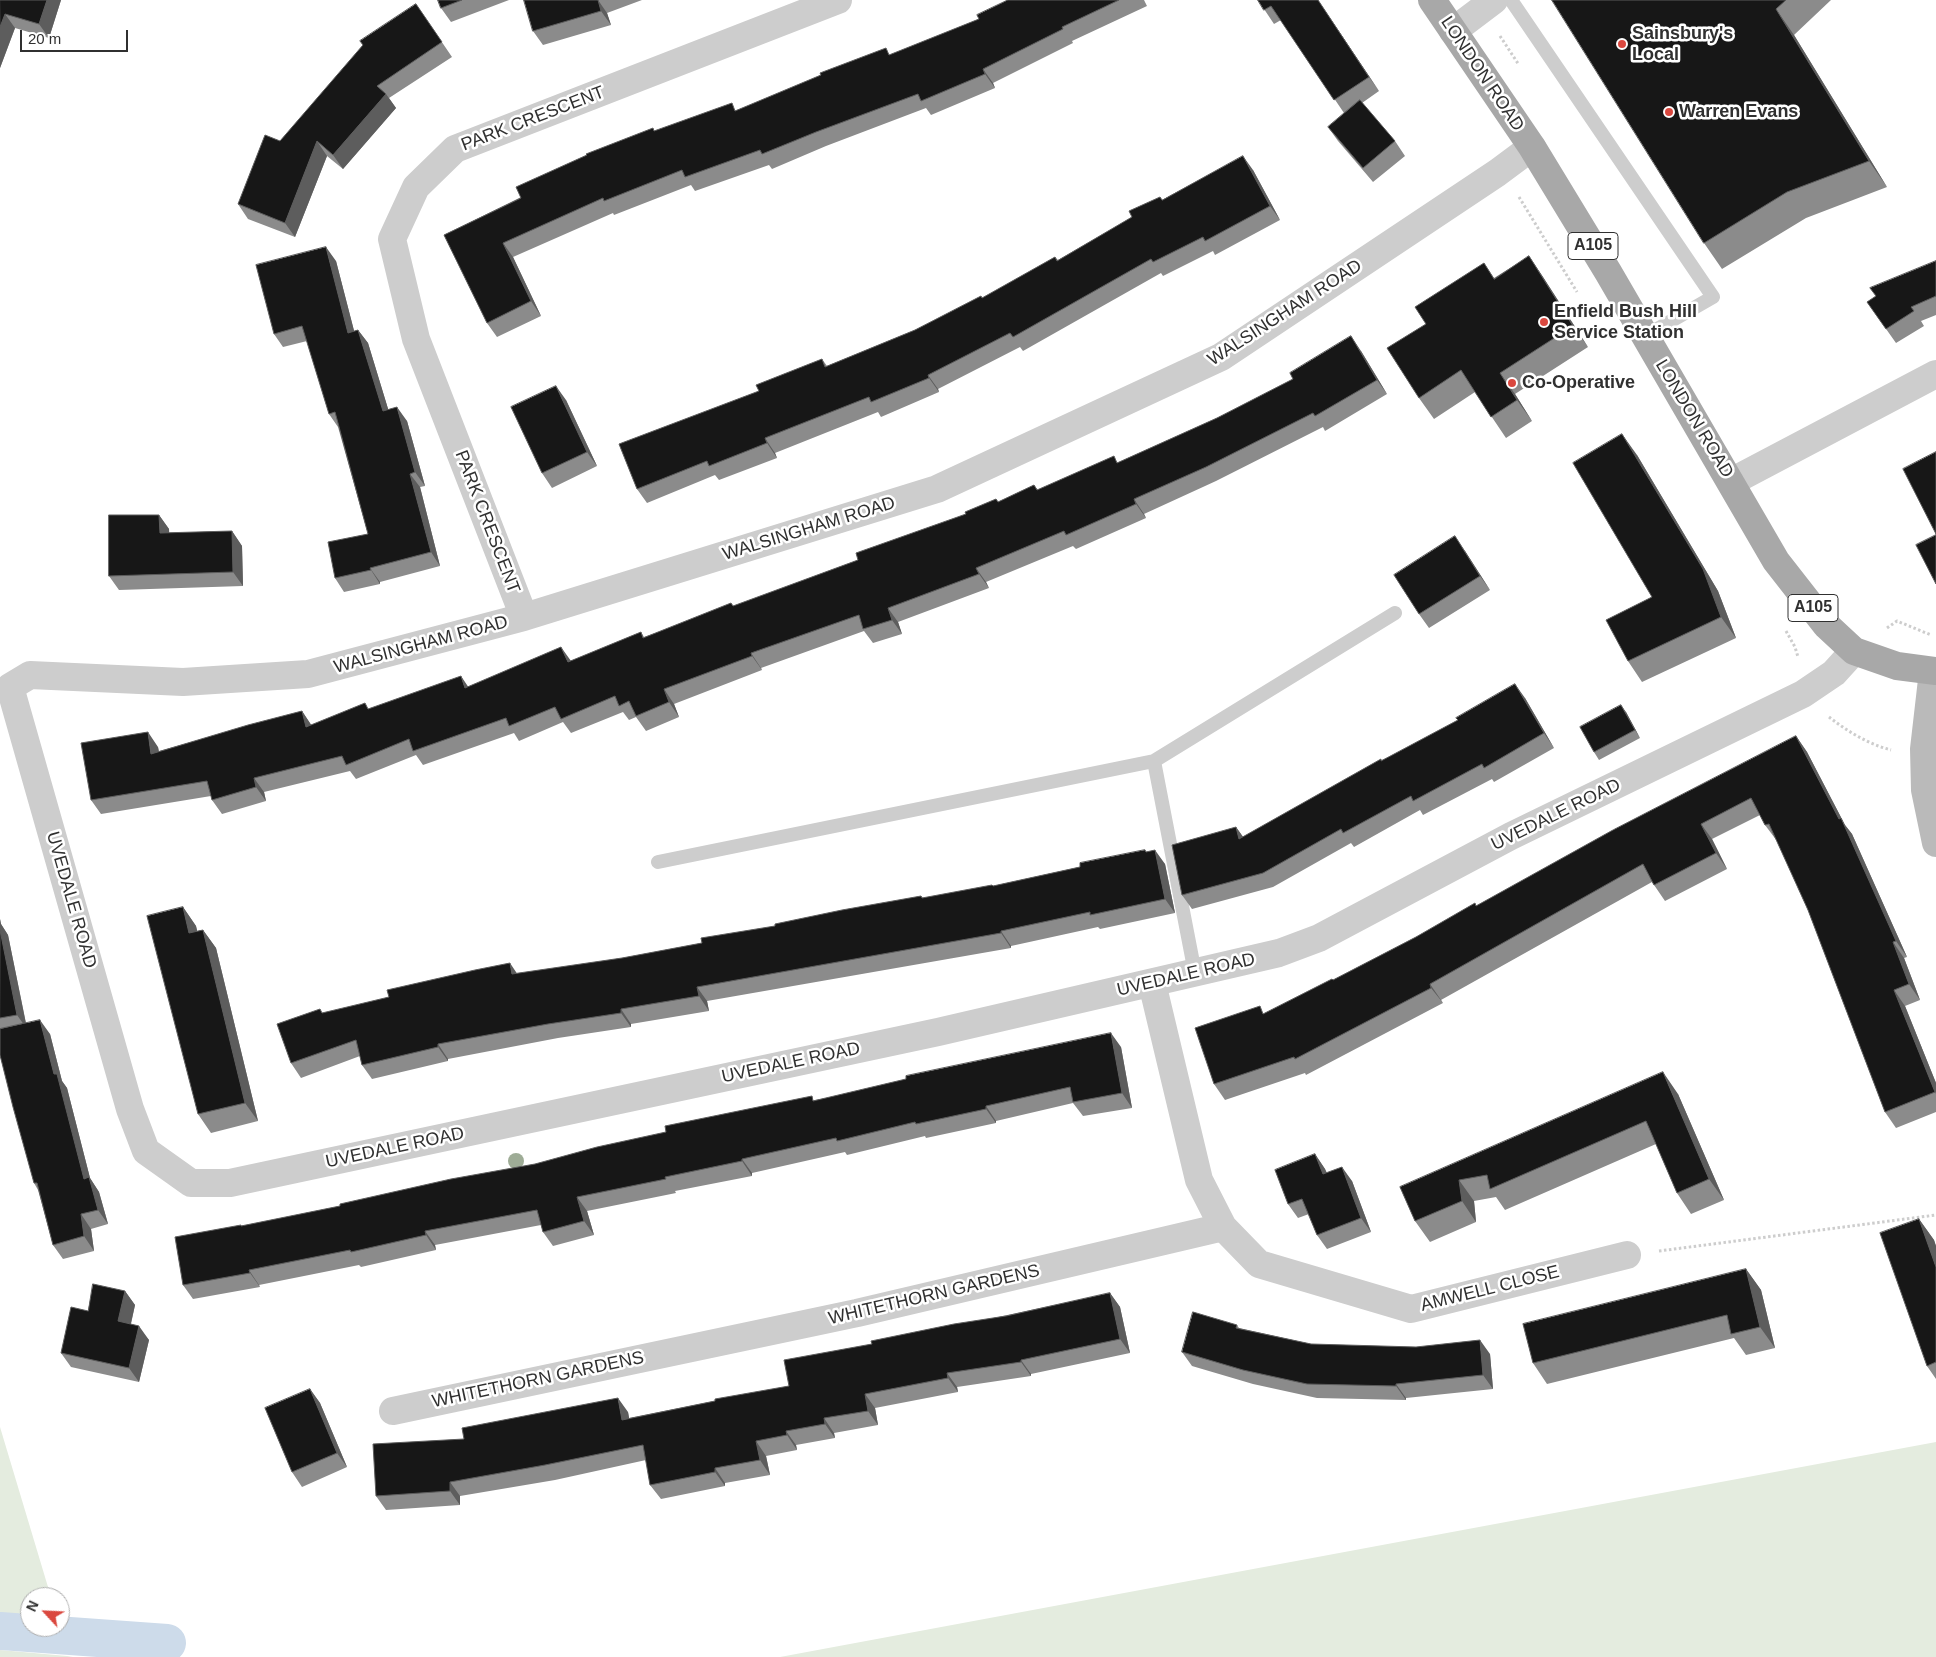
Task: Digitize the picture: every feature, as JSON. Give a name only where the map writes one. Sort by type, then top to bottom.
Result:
[{"type":"main road","name":"LONDON ROAD","points":[[1432,0],[1532,147],[1608,272],[1776,561],[1826,625],[1854,652]]},
{"type":"main road","name":"A105","points":[[1854,652],[1897,666],[1934,671]]},
{"type":"street","name":"PARK CRESCENT","points":[[524,618],[416,339],[392,239],[416,187],[455,149],[838,0]]},
{"type":"street","points":[[1453,31],[1494,0]]},
{"type":"street","name":"WALSINGHAM ROAD","points":[[10,687],[30,676],[183,682],[308,674],[524,618],[937,489],[1221,357],[1497,173],[1532,147]]},
{"type":"street","points":[[1731,482],[1936,374]]},
{"type":"street","name":"UVEDALE ROAD","points":[[10,687],[130,1109],[146,1152],[191,1183],[230,1183],[929,1034],[1278,953],[1319,938],[1511,836],[1803,694],[1834,673],[1854,652]]},
{"type":"street","points":[[1934,671],[1924,750],[1925,790],[1936,843]]},
{"type":"street","points":[[1152,983],[1199,1180],[1223,1228]]},
{"type":"street","name":"AMWELL CLOSE","points":[[1223,1228],[1259,1264],[1411,1309],[1626,1255]]},
{"type":"street","name":"WHITETHORN GARDENS","points":[[393,1410],[847,1315],[1223,1228]]},
{"type":"lane","points":[[1511,0],[1713,297],[1645,336]]},
{"type":"lane","points":[[658,862],[1154,761],[1395,613]]},
{"type":"lane","points":[[1154,761],[1194,973]]},
{"type":"path","points":[[1497,173],[1509,193],[1519,197],[1577,292]]},
{"type":"path","points":[[1826,712],[1839,725],[1864,740],[1881,748],[1896,752]]},
{"type":"path","points":[[1626,1255],[1936,1215]]},
{"type":"shaded area","points":[[0,1427],[48,1587],[20,1587],[20,1619],[0,1617]]},
{"type":"shaded area","points":[[1936,1442],[1936,1657],[780,1657]]},
{"type":"shaded area","points":[[0,1650],[67,1656],[73,1657],[0,1657]]},
{"type":"building","points":[[0,0],[47,0],[39,24],[5,14],[0,27]]},
{"type":"building","points":[[438,0],[462,0],[441,8]]},
{"type":"building","points":[[524,0],[598,0],[601,11],[533,31]]},
{"type":"building","points":[[1008,0],[1119,0],[1062,27],[1063,29],[983,69],[985,74],[921,101],[918,94],[762,154],[760,150],[685,177],[682,170],[604,201],[603,198],[503,243],[531,301],[487,323],[444,235],[521,198],[516,187],[586,154],[653,128],[654,131],[732,103],[735,111],[821,75],[820,73],[886,48],[889,55],[979,19],[977,15]]},
{"type":"building","points":[[1258,0],[1318,0],[1369,77],[1334,100],[1271,6],[1264,10]]},
{"type":"building","points":[[1552,0],[1786,0],[1776,9],[1869,161],[1787,192],[1704,243]]},
{"type":"building","points":[[416,4],[442,42],[377,86],[386,94],[333,155],[317,141],[285,223],[238,204],[265,135],[280,141],[363,45],[360,41]]},
{"type":"building","points":[[1360,100],[1395,141],[1363,168],[1328,127]]},
{"type":"building","points":[[1243,156],[1270,206],[1205,241],[1203,237],[1153,262],[1151,259],[1013,337],[1010,333],[928,375],[929,378],[871,402],[869,397],[765,438],[767,443],[709,466],[707,461],[637,489],[619,444],[759,391],[756,385],[822,359],[825,367],[915,330],[981,296],[982,298],[1055,257],[1057,261],[1132,217],[1129,211],[1160,197],[1162,200]]},
{"type":"building","points":[[326,247],[348,333],[358,330],[383,411],[397,407],[415,472],[410,474],[431,552],[370,568],[371,570],[335,578],[328,542],[368,534],[335,412],[329,414],[302,326],[274,334],[256,265]]},
{"type":"building","points":[[1529,256],[1573,326],[1500,373],[1517,400],[1491,417],[1461,370],[1419,398],[1387,348],[1426,324],[1415,307],[1484,263],[1494,279]]},
{"type":"building","points":[[1936,261],[1936,296],[1911,307],[1914,311],[1886,329],[1867,302],[1876,296],[1870,288]]},
{"type":"building","points":[[1351,336],[1377,380],[1315,416],[1313,413],[1206,467],[1134,499],[1136,504],[1066,535],[1064,531],[976,568],[979,574],[888,608],[892,620],[863,629],[859,615],[751,653],[752,656],[664,689],[669,702],[636,716],[629,701],[619,706],[615,696],[561,719],[555,707],[509,726],[506,718],[413,751],[409,739],[346,765],[342,756],[254,778],[256,787],[212,800],[207,781],[91,800],[81,743],[148,732],[151,754],[302,711],[306,727],[365,703],[368,709],[461,676],[465,688],[561,647],[568,662],[641,632],[643,638],[731,603],[733,606],[858,560],[856,553],[966,514],[965,512],[996,499],[998,502],[1034,485],[1037,490],[1114,456],[1117,463],[1217,418],[1293,379],[1290,373]]},
{"type":"building","points":[[556,386],[587,452],[542,473],[511,407]]},
{"type":"building","points":[[1622,434],[1703,569],[1721,617],[1628,661],[1606,620],[1652,597],[1573,463]]},
{"type":"building","points":[[1936,452],[1936,534],[1903,469]]},
{"type":"building","points":[[109,515],[159,515],[160,533],[232,531],[233,572],[109,576]]},
{"type":"building","points":[[1936,535],[1936,584],[1916,545]]},
{"type":"building","points":[[1455,536],[1480,576],[1419,614],[1394,575]]},
{"type":"building","points":[[1515,684],[1544,733],[1484,768],[1482,764],[1413,801],[1411,796],[1343,833],[1341,829],[1263,873],[1182,895],[1172,845],[1236,827],[1239,839],[1381,759],[1381,761],[1458,720],[1456,718]]},
{"type":"building","points":[[1621,705],[1635,730],[1594,752],[1580,727]]},
{"type":"building","points":[[1796,736],[1839,819],[1841,818],[1896,941],[1893,942],[1909,984],[1894,990],[1935,1092],[1885,1112],[1808,910],[1769,824],[1765,825],[1751,798],[1701,824],[1716,853],[1654,885],[1643,864],[1430,984],[1431,988],[1295,1059],[1294,1057],[1214,1084],[1195,1028],[1260,1006],[1263,1014],[1333,980],[1416,937],[1475,903],[1476,906],[1613,830]]},
{"type":"building","points":[[1145,850],[1146,852],[1155,850],[1165,899],[1090,915],[1090,912],[1001,931],[1001,933],[697,987],[699,996],[621,1009],[621,1013],[438,1044],[438,1047],[362,1065],[356,1040],[291,1063],[277,1024],[320,1009],[322,1013],[389,997],[387,990],[475,970],[510,963],[512,974],[622,958],[702,943],[701,938],[775,926],[775,924],[842,910],[993,886],[1080,867],[1080,863]]},
{"type":"building","points":[[183,907],[189,933],[203,930],[245,1103],[198,1114],[147,916]]},
{"type":"building","points":[[0,930],[17,1015],[0,1018]]},
{"type":"building","points":[[40,1020],[54,1074],[57,1074],[84,1179],[89,1177],[98,1210],[81,1214],[84,1236],[53,1245],[37,1183],[34,1183],[0,1055],[0,1029]]},
{"type":"building","points":[[1111,1033],[1122,1093],[1073,1102],[1070,1087],[986,1106],[986,1109],[916,1124],[915,1122],[837,1141],[836,1138],[742,1159],[742,1161],[665,1177],[666,1179],[577,1197],[584,1221],[543,1232],[537,1210],[425,1231],[426,1235],[351,1252],[350,1250],[249,1270],[250,1273],[183,1285],[175,1237],[340,1206],[340,1204],[451,1179],[535,1164],[597,1147],[666,1132],[665,1126],[812,1096],[813,1101],[906,1079],[906,1076]]},
{"type":"building","points":[[1663,1072],[1709,1179],[1677,1193],[1646,1121],[1490,1189],[1487,1175],[1459,1180],[1462,1201],[1415,1221],[1400,1187]]},
{"type":"building","points":[[1315,1154],[1323,1174],[1342,1167],[1361,1218],[1317,1235],[1302,1199],[1288,1204],[1275,1170]]},
{"type":"building","points":[[1919,1219],[1936,1267],[1936,1362],[1927,1366],[1880,1233]]},
{"type":"building","points":[[1746,1269],[1760,1327],[1731,1334],[1727,1315],[1533,1363],[1523,1324]]},
{"type":"building","points":[[93,1284],[125,1291],[118,1321],[139,1326],[129,1368],[61,1353],[71,1307],[88,1311]]},
{"type":"building","points":[[1110,1293],[1120,1339],[1021,1360],[1021,1362],[947,1373],[948,1378],[865,1394],[868,1411],[824,1418],[825,1424],[786,1431],[787,1435],[756,1441],[760,1460],[715,1468],[715,1472],[650,1485],[643,1445],[450,1482],[450,1491],[376,1496],[373,1444],[464,1439],[462,1428],[618,1398],[622,1420],[715,1401],[715,1399],[789,1386],[784,1360],[872,1344],[871,1341],[954,1324],[1006,1316]]},
{"type":"building","points":[[1193,1312],[1237,1325],[1236,1328],[1311,1344],[1416,1347],[1480,1340],[1483,1375],[1396,1384],[1396,1386],[1307,1384],[1243,1370],[1182,1352]]},
{"type":"building","points":[[310,1389],[337,1453],[292,1472],[265,1408]]},
{"type":"waterway","points":[[0,1631],[167,1643]]},
{"type":"place","name":"Sainsbury's Local","points":[[1622,44]]},
{"type":"place","name":"Warren Evans","points":[[1669,112]]},
{"type":"place","name":"Enfield Bush Hill Service Station","points":[[1544,322]]},
{"type":"place","name":"Co-Operative","points":[[1512,383]]}]
